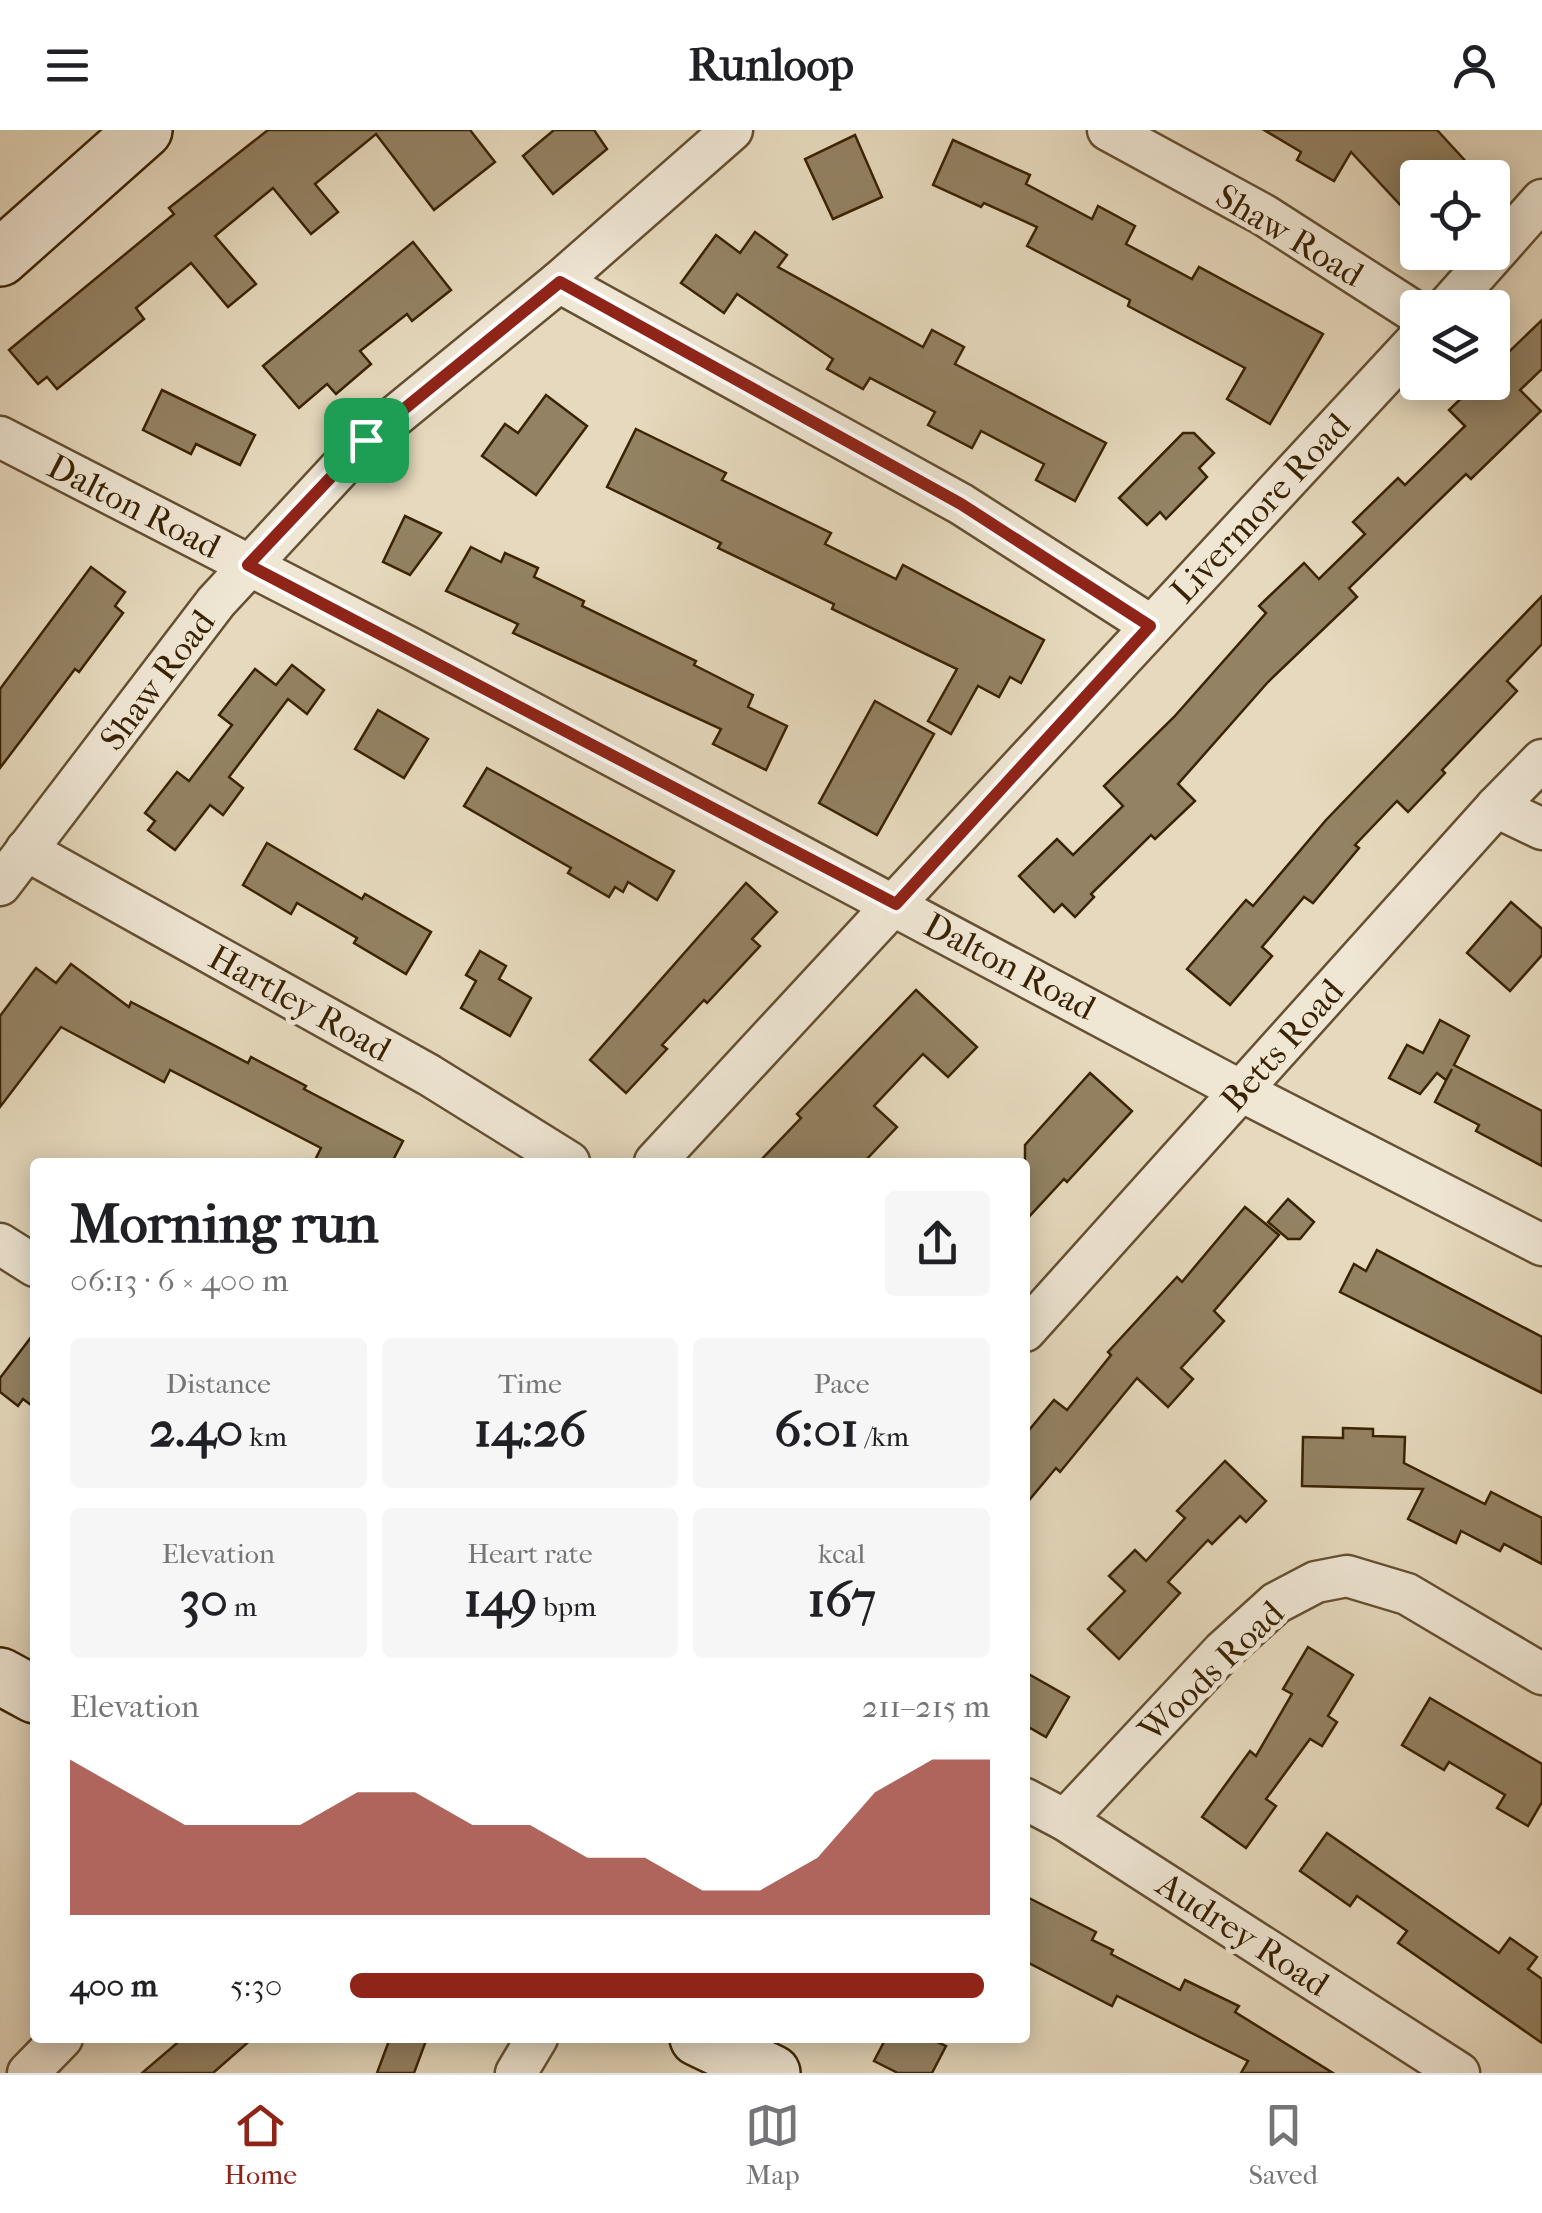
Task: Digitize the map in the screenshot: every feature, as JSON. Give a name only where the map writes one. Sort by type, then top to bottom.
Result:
[{"type":"street","name":"Shaw Road","points":[[0,885],[216,602],[366,440],[560,282],[732,130]]},
{"type":"street","name":"Shaw Road","points":[[1108,130],[1264,215],[1400,302]]},
{"type":"street","points":[[0,258],[133,133]]},
{"type":"street","points":[[1462,290],[1542,200]]},
{"type":"street","points":[[560,282],[961,504],[1150,626]]},
{"type":"street","name":"Livermore Road","points":[[659,1158],[1400,358]]},
{"type":"street","name":"Dalton Road","points":[[0,436],[896,904],[1241,1091],[1542,1245]]},
{"type":"street","name":"Betts Road","points":[[1030,1326],[1542,760]]},
{"type":"street","points":[[1496,807],[1542,829]]},
{"type":"street","name":"Hartley Road","points":[[26,850],[429,1075],[563,1158]]},
{"type":"street","points":[[0,1244],[30,1263]]},
{"type":"street","name":"Woods Road","points":[[1064,1820],[1222,1651],[1276,1603],[1316,1582],[1347,1576],[1407,1594],[1542,1674]]},
{"type":"street","points":[[0,1676],[30,1692]]},
{"type":"street","name":"Audrey Road","points":[[1030,1802],[1459,2073]]},
{"type":"street","points":[[28,2073],[57,2043]]},
{"type":"street","points":[[516,2073],[534,2043]]},
{"type":"street","points":[[709,2043],[772,2073]]},
{"type":"building","points":[[268,130],[470,130],[495,162],[434,210],[376,134],[315,184],[338,212],[311,234],[273,188],[215,236],[256,284],[228,307],[191,263],[136,308],[144,319],[57,389],[47,377],[38,384],[9,350],[174,214],[169,208]]},
{"type":"building","points":[[554,130],[594,130],[607,149],[553,194],[523,156]]},
{"type":"building","points":[[1264,130],[1437,130],[1464,160],[1400,160],[1400,205],[1351,152],[1334,181],[1297,160],[1301,152]]},
{"type":"building","points":[[855,135],[882,197],[833,219],[805,159]]},
{"type":"building","points":[[953,140],[1030,175],[1026,184],[1092,219],[1098,206],[1135,226],[1126,244],[1192,279],[1199,267],[1323,334],[1270,424],[1227,399],[1245,368],[1128,306],[1130,300],[1027,246],[1037,227],[933,185]]},
{"type":"building","points":[[755,232],[787,255],[778,267],[923,347],[932,330],[964,347],[955,364],[1106,443],[1075,501],[1036,480],[1044,464],[981,431],[972,448],[928,425],[935,412],[870,378],[863,389],[827,369],[833,359],[737,294],[724,313],[681,283],[716,235],[740,253]]},
{"type":"building","points":[[413,242],[451,290],[412,321],[407,314],[360,351],[371,364],[336,394],[327,384],[299,408],[263,366]]},
{"type":"building","points":[[1542,320],[1542,369],[1520,390],[1541,411],[1471,479],[1466,474],[1349,588],[1357,597],[1268,682],[1178,784],[1195,801],[1155,839],[1151,835],[1091,894],[1094,897],[1075,917],[1062,904],[1054,912],[1019,876],[1057,839],[1073,855],[1123,806],[1104,786],[1174,717],[1266,613],[1259,606],[1304,563],[1319,579],[1365,534],[1353,522],[1398,478],[1405,485],[1465,426],[1449,410],[1459,400],[1510,400],[1510,351]]},
{"type":"building","points":[[162,390],[255,435],[240,465],[196,444],[191,454],[143,430]]},
{"type":"building","points":[[546,395],[587,426],[536,495],[482,456],[505,424],[518,433]]},
{"type":"building","points":[[636,429],[726,473],[722,480],[831,533],[825,544],[896,579],[903,565],[1044,640],[1021,683],[1010,677],[999,697],[978,686],[951,734],[928,721],[957,669],[832,609],[834,604],[718,548],[721,543],[607,487]]},
{"type":"building","points":[[1183,433],[1194,433],[1214,453],[1199,468],[1207,477],[1166,519],[1160,512],[1147,525],[1119,498]]},
{"type":"building","points":[[405,516],[441,533],[410,575],[383,562]]},
{"type":"building","points":[[471,547],[501,562],[505,553],[538,568],[534,577],[584,601],[582,606],[696,661],[694,665],[753,695],[748,707],[787,726],[766,770],[713,744],[721,729],[513,633],[518,624],[446,591]]},
{"type":"building","points":[[91,567],[125,592],[115,606],[123,613],[0,768],[0,689]]},
{"type":"building","points":[[1542,596],[1542,644],[1507,681],[1517,691],[1408,812],[1397,801],[1355,845],[1359,848],[1313,903],[1304,897],[1262,947],[1272,956],[1230,1005],[1187,969],[1246,900],[1253,906],[1326,820]]},
{"type":"building","points":[[292,665],[324,690],[307,714],[288,699],[229,777],[243,788],[223,815],[210,805],[175,850],[148,830],[155,821],[145,813],[177,772],[189,781],[232,725],[219,715],[255,669],[276,685]]},
{"type":"building","points":[[875,701],[934,734],[877,835],[819,803]]},
{"type":"building","points":[[378,710],[428,739],[404,778],[355,749]]},
{"type":"building","points":[[487,768],[674,871],[657,900],[628,882],[623,892],[615,887],[609,897],[568,873],[571,868],[464,806]]},
{"type":"building","points":[[267,843],[362,899],[365,894],[431,932],[406,974],[354,943],[357,938],[297,903],[291,914],[243,885]]},
{"type":"building","points":[[746,883],[777,912],[752,939],[760,946],[662,1045],[667,1049],[626,1093],[590,1060]]},
{"type":"building","points":[[1511,902],[1542,929],[1542,955],[1510,991],[1467,953]]},
{"type":"building","points":[[480,951],[506,966],[499,979],[531,998],[510,1036],[461,1008],[476,981],[466,975]]},
{"type":"building","points":[[71,964],[129,1007],[131,1002],[248,1063],[251,1057],[403,1141],[394,1158],[316,1158],[321,1148],[170,1070],[164,1082],[61,1027],[0,1107],[0,1016],[36,968],[56,983]]},
{"type":"building","points":[[916,990],[977,1047],[948,1077],[923,1054],[874,1106],[897,1127],[868,1158],[763,1158],[801,1118],[797,1114]]},
{"type":"building","points":[[1440,1020],[1469,1036],[1454,1065],[1542,1111],[1542,1166],[1476,1131],[1479,1125],[1435,1102],[1452,1069],[1446,1080],[1437,1073],[1420,1094],[1389,1078],[1407,1045],[1423,1053]]},
{"type":"building","points":[[1090,1073],[1132,1111],[1067,1182],[1064,1179],[1030,1216],[1030,1158],[1025,1158],[1025,1145]]},
{"type":"building","points":[[1288,1199],[1314,1222],[1300,1239],[1288,1239],[1268,1222]]},
{"type":"building","points":[[1245,1207],[1279,1235],[1214,1311],[1224,1321],[1181,1368],[1193,1379],[1168,1407],[1137,1378],[1060,1472],[1056,1468],[1030,1499],[1030,1429],[1054,1400],[1067,1410],[1111,1355],[1108,1352],[1177,1277],[1182,1282]]},
{"type":"building","points":[[1377,1250],[1542,1337],[1542,1393],[1340,1292],[1354,1264],[1366,1271]]},
{"type":"building","points":[[30,1339],[30,1404],[23,1399],[18,1406],[0,1392],[0,1378]]},
{"type":"building","points":[[1343,1428],[1373,1429],[1373,1436],[1405,1437],[1404,1463],[1485,1504],[1491,1492],[1542,1518],[1542,1564],[1504,1544],[1500,1551],[1461,1531],[1456,1543],[1408,1519],[1423,1489],[1302,1486],[1303,1437],[1343,1438]]},
{"type":"building","points":[[1225,1461],[1266,1501],[1246,1522],[1240,1516],[1212,1544],[1208,1540],[1168,1582],[1180,1593],[1119,1659],[1088,1629],[1125,1591],[1109,1576],[1135,1550],[1146,1561],[1185,1518],[1177,1511]]},
{"type":"building","points":[[1308,1647],[1353,1675],[1328,1716],[1337,1722],[1322,1746],[1310,1739],[1266,1799],[1276,1806],[1246,1848],[1202,1817],[1250,1751],[1256,1756],[1292,1694],[1283,1689]]},
{"type":"building","points":[[1030,1675],[1069,1697],[1046,1737],[1030,1728]]},
{"type":"building","points":[[1430,1698],[1542,1764],[1542,1802],[1528,1826],[1497,1808],[1505,1795],[1449,1762],[1444,1770],[1402,1745]]},
{"type":"building","points":[[1327,1833],[1499,1953],[1510,1938],[1537,1957],[1528,1969],[1542,1979],[1542,2043],[1398,1943],[1407,1931],[1357,1896],[1350,1906],[1300,1871]]},
{"type":"building","points":[[1030,1899],[1096,1932],[1092,1940],[1113,1950],[1111,1954],[1180,1990],[1185,1980],[1239,2006],[1235,2012],[1333,2073],[1241,2073],[1248,2061],[1117,1996],[1112,2006],[1030,1964]]},
{"type":"building","points":[[177,2043],[247,2043],[213,2073],[142,2073]]},
{"type":"building","points":[[388,2043],[425,2043],[414,2073],[377,2073]]},
{"type":"building","points":[[883,2043],[946,2046],[932,2073],[898,2073],[874,2061]]},
{"type":"route","points":[[560,282],[961,504],[1150,626],[896,904],[248,565],[366,440],[560,282]]}]
